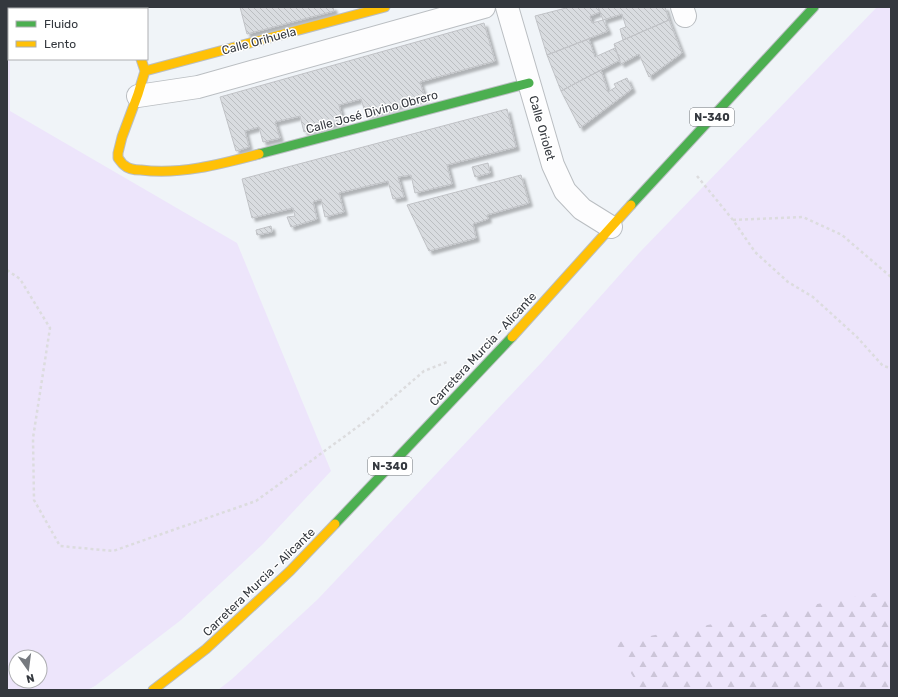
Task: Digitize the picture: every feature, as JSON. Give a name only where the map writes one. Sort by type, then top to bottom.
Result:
[{"type":"main road","name":"Calle Orihuela","points":[[145,71],[354,11],[385,7]]},
{"type":"main road","name":"Carretera Murcia - Alicante","points":[[154,690],[206,649],[290,571],[513,336],[611,227],[814,7]]},
{"type":"main road","points":[[142,60],[145,71]]},
{"type":"main road","name":"Calle José Divino Obrero","points":[[145,71],[138,96],[119,148],[118,158],[123,166],[134,170],[153,171],[181,170],[220,164],[529,83]]},
{"type":"street","points":[[138,96],[198,87],[484,7]]},
{"type":"street","name":"Calle Oriolet","points":[[507,7],[552,165],[565,191],[582,209],[611,227]]},
{"type":"path","points":[[678,154],[733,220],[755,252],[788,282],[814,297],[857,337],[883,366],[891,368]]},
{"type":"path","points":[[733,220],[803,216],[842,235],[891,277]]},
{"type":"path","points":[[7,270],[20,279],[50,328],[33,438],[34,500],[60,546],[113,551],[256,501],[367,420],[424,371],[453,359]]},
{"type":"green space","points":[[7,7],[9,7],[8,60],[10,60],[10,111],[237,243],[331,471],[263,544],[181,620],[95,686],[87,690],[7,690]]},
{"type":"green space","points":[[877,7],[891,7],[891,690],[218,690],[232,679],[318,599],[542,362],[640,252]]},
{"type":"green space","points":[[891,590],[891,690],[641,690],[613,643]]},
{"type":"building","points":[[240,7],[333,7],[334,11],[247,34]]},
{"type":"building","points":[[570,7],[598,7],[600,12],[590,16],[592,23],[603,20],[608,31],[547,55],[535,16]]},
{"type":"building","points":[[598,7],[665,7],[669,20],[623,40],[620,29],[626,27],[622,14],[603,20]]},
{"type":"building","points":[[669,20],[682,53],[649,77],[639,54],[621,64],[614,44]]},
{"type":"building","points":[[484,23],[495,61],[420,82],[425,98],[366,115],[361,99],[339,105],[343,121],[304,132],[300,116],[275,122],[280,138],[263,142],[259,127],[245,131],[249,147],[236,151],[220,97]]},
{"type":"building","points":[[589,39],[595,57],[615,48],[620,60],[561,91],[547,55]]},
{"type":"building","points":[[601,70],[608,92],[616,87],[614,84],[627,78],[632,89],[580,128],[561,91]]},
{"type":"building","points":[[507,109],[516,147],[447,165],[452,184],[415,193],[411,175],[398,177],[404,197],[393,199],[388,181],[339,193],[344,212],[325,217],[321,199],[313,202],[317,219],[291,227],[287,217],[295,216],[293,208],[252,218],[242,179]]},
{"type":"building","points":[[488,163],[490,173],[475,177],[472,167]]},
{"type":"building","points":[[521,175],[529,203],[487,215],[488,219],[473,224],[476,238],[429,251],[407,205]]},
{"type":"building","points":[[271,226],[272,232],[257,235],[256,230]]},
{"type":"traffic: fast","points":[[631,205],[814,7]]},
{"type":"traffic: fast","points":[[259,154],[529,83]]},
{"type":"traffic: fast","points":[[335,524],[512,337]]},
{"type":"traffic: slow","points":[[141,60],[145,71],[385,7]]},
{"type":"traffic: slow","points":[[145,71],[122,137],[118,153],[118,158],[122,164],[134,169],[156,171],[186,170],[216,165],[259,154]]},
{"type":"traffic: slow","points":[[512,337],[631,205]]},
{"type":"traffic: slow","points":[[153,690],[206,649],[290,571],[335,524]]}]
